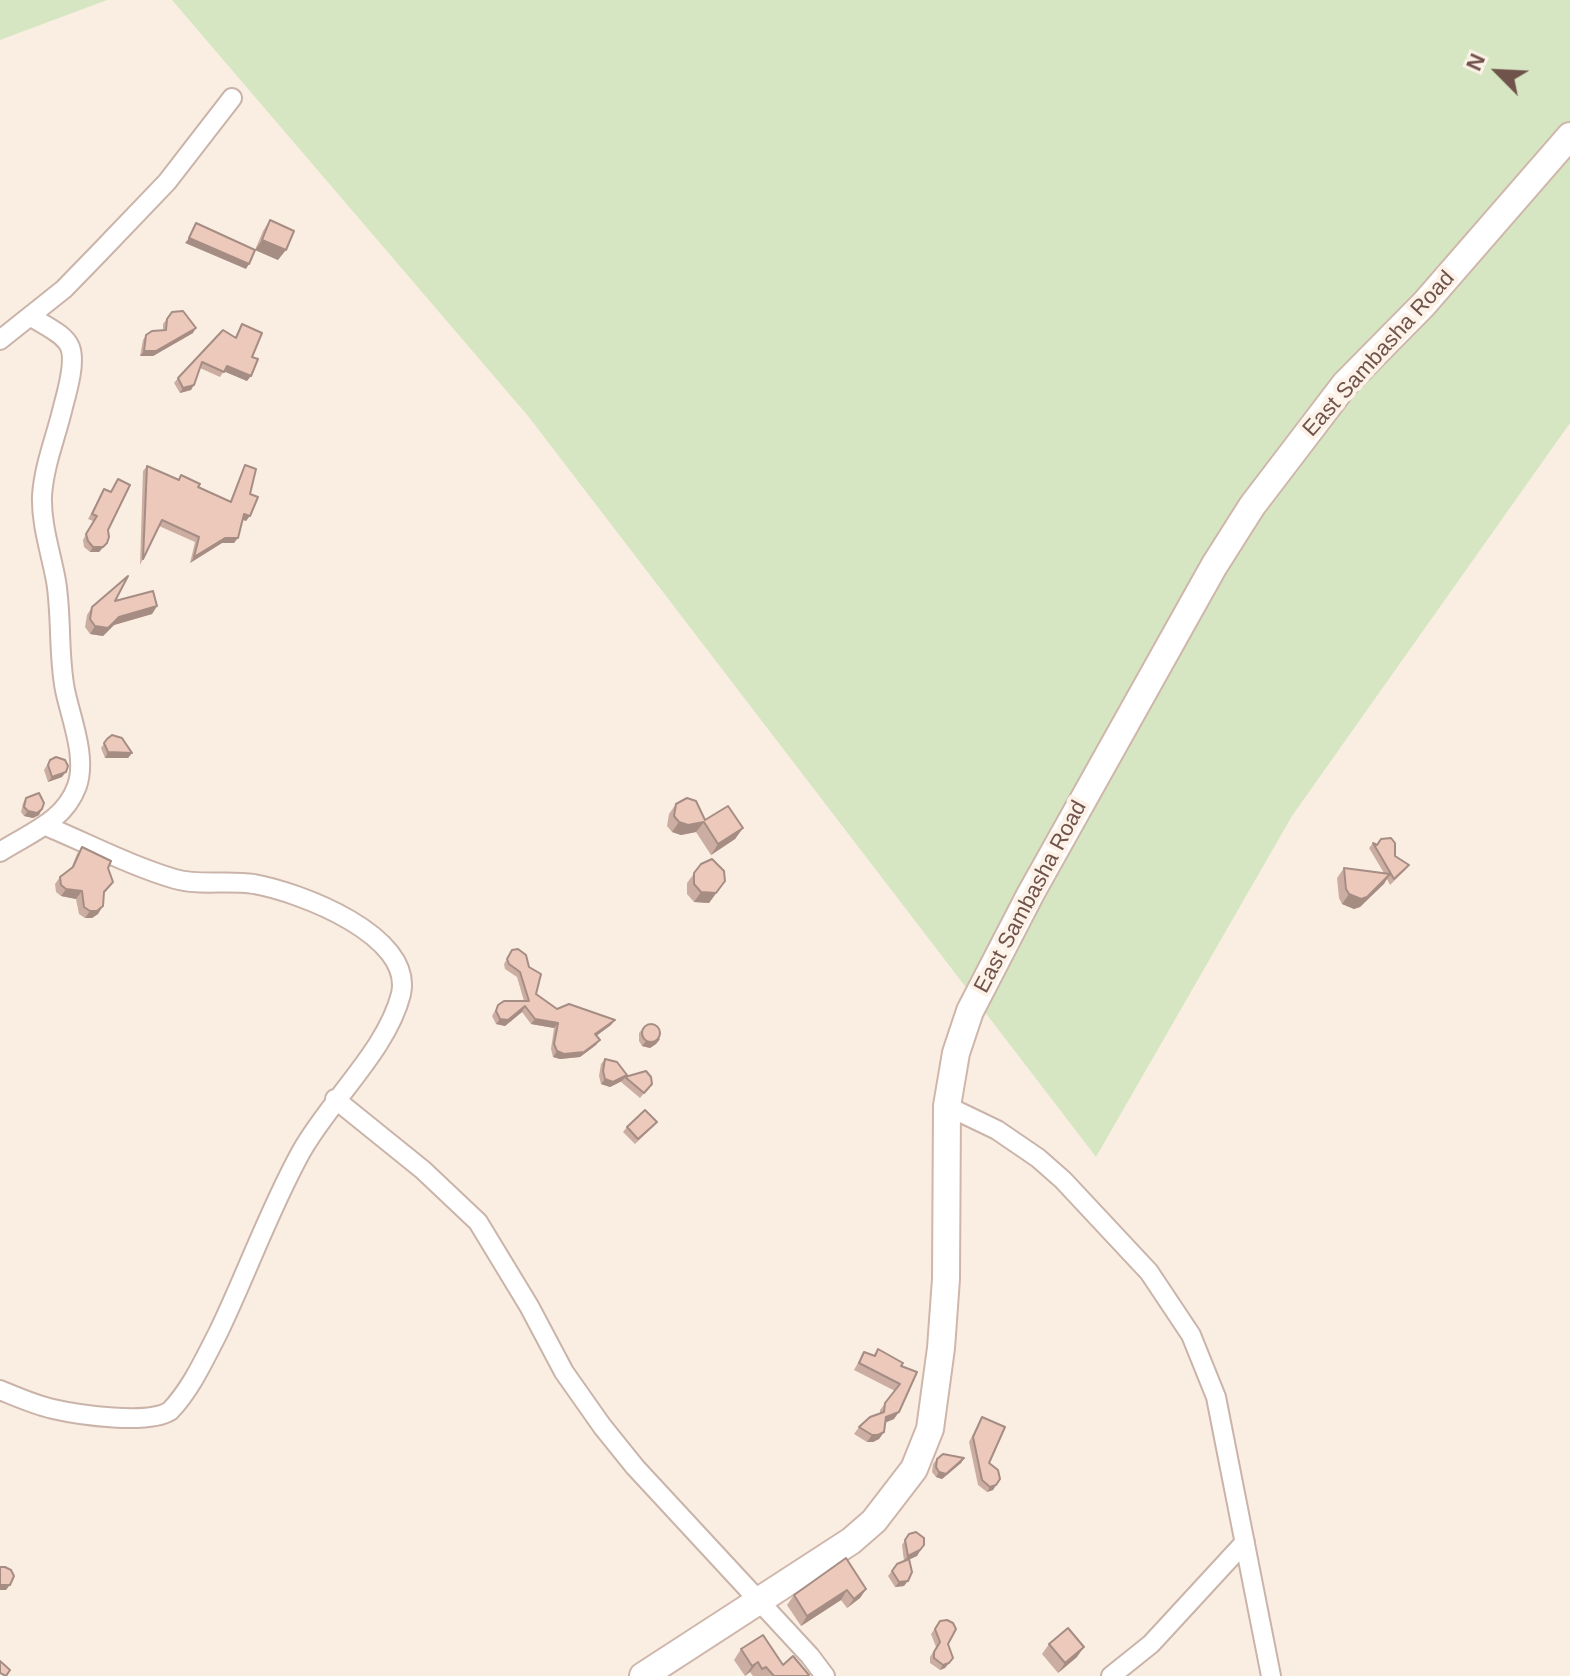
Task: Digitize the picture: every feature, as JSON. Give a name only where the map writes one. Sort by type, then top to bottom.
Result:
[{"type":"street","points":[[0,340],[64,289],[167,182],[232,98]]},
{"type":"street","name":"East Sambasha Road","points":[[643,1676],[851,1541],[874,1521],[914,1469],[930,1429],[941,1348],[946,1279],[947,1106],[956,1053],[970,1011],[1031,893],[1214,566],[1252,506],[1345,384],[1424,304],[1570,136]]},
{"type":"street","points":[[0,852],[46,826],[70,801],[78,784],[80,760],[65,686],[56,583],[44,527],[42,497],[47,460],[64,405],[71,363],[70,347],[61,336],[32,317]]},
{"type":"street","points":[[0,1390],[51,1409],[84,1415],[157,1417],[170,1411],[205,1359],[286,1180],[335,1099],[374,1050],[394,1016],[402,990],[401,968],[387,948],[337,912],[292,893],[251,884],[180,880],[46,826]]},
{"type":"street","points":[[335,1099],[423,1170],[478,1222],[529,1306],[564,1372],[602,1426],[635,1467],[825,1676]]},
{"type":"street","points":[[947,1106],[997,1130],[1038,1158],[1063,1180],[1149,1272],[1191,1335],[1216,1397],[1228,1471],[1271,1676]]},
{"type":"street","points":[[1111,1676],[1151,1644],[1245,1542]]},
{"type":"green space","points":[[0,0],[107,0],[0,40]]},
{"type":"green space","points":[[172,0],[1570,0],[1570,423],[1292,816],[1096,1157],[528,416]]},
{"type":"building","points":[[270,220],[294,231],[286,250],[262,240]]},
{"type":"building","points":[[196,223],[255,250],[249,264],[189,238]]},
{"type":"building","points":[[183,311],[196,328],[156,351],[144,351],[146,335],[152,331],[166,330],[167,319],[172,312]]},
{"type":"building","points":[[242,324],[262,333],[252,357],[258,359],[251,376],[227,366],[224,372],[202,362],[194,385],[183,388],[178,378],[223,330],[236,338]]},
{"type":"building","points":[[245,465],[256,469],[250,494],[258,497],[250,516],[244,514],[238,538],[225,538],[194,557],[199,537],[162,520],[143,559],[147,466],[179,480],[181,475],[200,484],[198,487],[231,502]]},
{"type":"building","points":[[118,479],[130,485],[108,530],[107,543],[103,547],[93,547],[86,534],[97,516],[92,514],[104,489],[111,492]]},
{"type":"building","points":[[128,576],[115,601],[153,591],[157,606],[119,617],[108,628],[95,626],[90,619],[92,607]]},
{"type":"building","points":[[112,735],[122,738],[132,753],[108,752],[104,743]]},
{"type":"building","points":[[56,757],[65,760],[68,766],[66,772],[52,777],[48,765]]},
{"type":"building","points":[[39,793],[44,803],[42,809],[37,813],[28,811],[24,807],[26,798]]},
{"type":"building","points":[[687,798],[696,801],[705,820],[728,806],[743,828],[718,844],[704,822],[688,825],[674,816],[676,804]]},
{"type":"building","points":[[1391,838],[1395,843],[1395,856],[1409,865],[1394,879],[1373,843],[1377,845],[1381,839]]},
{"type":"building","points":[[82,847],[111,861],[108,868],[113,882],[104,892],[103,906],[97,911],[84,907],[82,891],[66,889],[61,885],[60,877],[73,867]]},
{"type":"building","points":[[712,859],[724,871],[725,881],[716,893],[701,892],[694,884],[694,873],[701,864]]},
{"type":"building","points":[[1344,868],[1390,874],[1367,897],[1361,899],[1349,894],[1346,889]]},
{"type":"building","points":[[518,949],[526,955],[529,967],[541,974],[536,994],[557,1009],[569,1004],[615,1020],[595,1034],[600,1040],[584,1052],[564,1054],[557,1051],[554,1044],[558,1023],[535,1019],[525,1006],[508,1020],[500,1019],[496,1011],[504,1001],[529,1001],[520,972],[507,959],[512,950]]},
{"type":"building","points":[[647,1024],[655,1024],[660,1033],[658,1040],[647,1042],[642,1037],[642,1029]]},
{"type":"building","points":[[605,1059],[617,1062],[627,1075],[613,1082],[605,1079]]},
{"type":"building","points":[[646,1071],[652,1084],[644,1093],[625,1077]]},
{"type":"building","points":[[645,1110],[657,1122],[638,1139],[627,1127]]},
{"type":"building","points":[[878,1349],[903,1363],[901,1366],[917,1372],[899,1412],[886,1417],[884,1432],[872,1435],[859,1427],[870,1417],[884,1412],[885,1403],[900,1384],[859,1363],[864,1352],[875,1356]]},
{"type":"building","points":[[982,1417],[1005,1427],[989,1463],[998,1470],[1000,1479],[990,1487],[982,1480],[973,1437]]},
{"type":"building","points":[[943,1454],[964,1458],[946,1474],[936,1467],[937,1459]]},
{"type":"building","points":[[916,1532],[924,1538],[924,1545],[908,1556],[905,1540],[909,1534]]},
{"type":"building","points":[[846,1558],[866,1589],[854,1599],[847,1590],[807,1616],[794,1595]]},
{"type":"building","points":[[909,1559],[912,1572],[908,1581],[899,1582],[892,1571],[897,1564]]},
{"type":"building","points":[[0,1567],[11,1570],[14,1576],[10,1585],[0,1585]]},
{"type":"building","points":[[947,1620],[956,1629],[948,1644],[953,1658],[943,1665],[934,1658],[940,1642],[935,1629],[940,1621]]},
{"type":"building","points":[[1068,1628],[1084,1647],[1065,1663],[1049,1644]]},
{"type":"building","points":[[763,1635],[783,1665],[793,1656],[809,1675],[774,1676],[766,1667],[762,1669],[758,1662],[752,1666],[741,1649]]},
{"type":"building","points":[[0,1661],[10,1670],[6,1676],[0,1673]]}]
